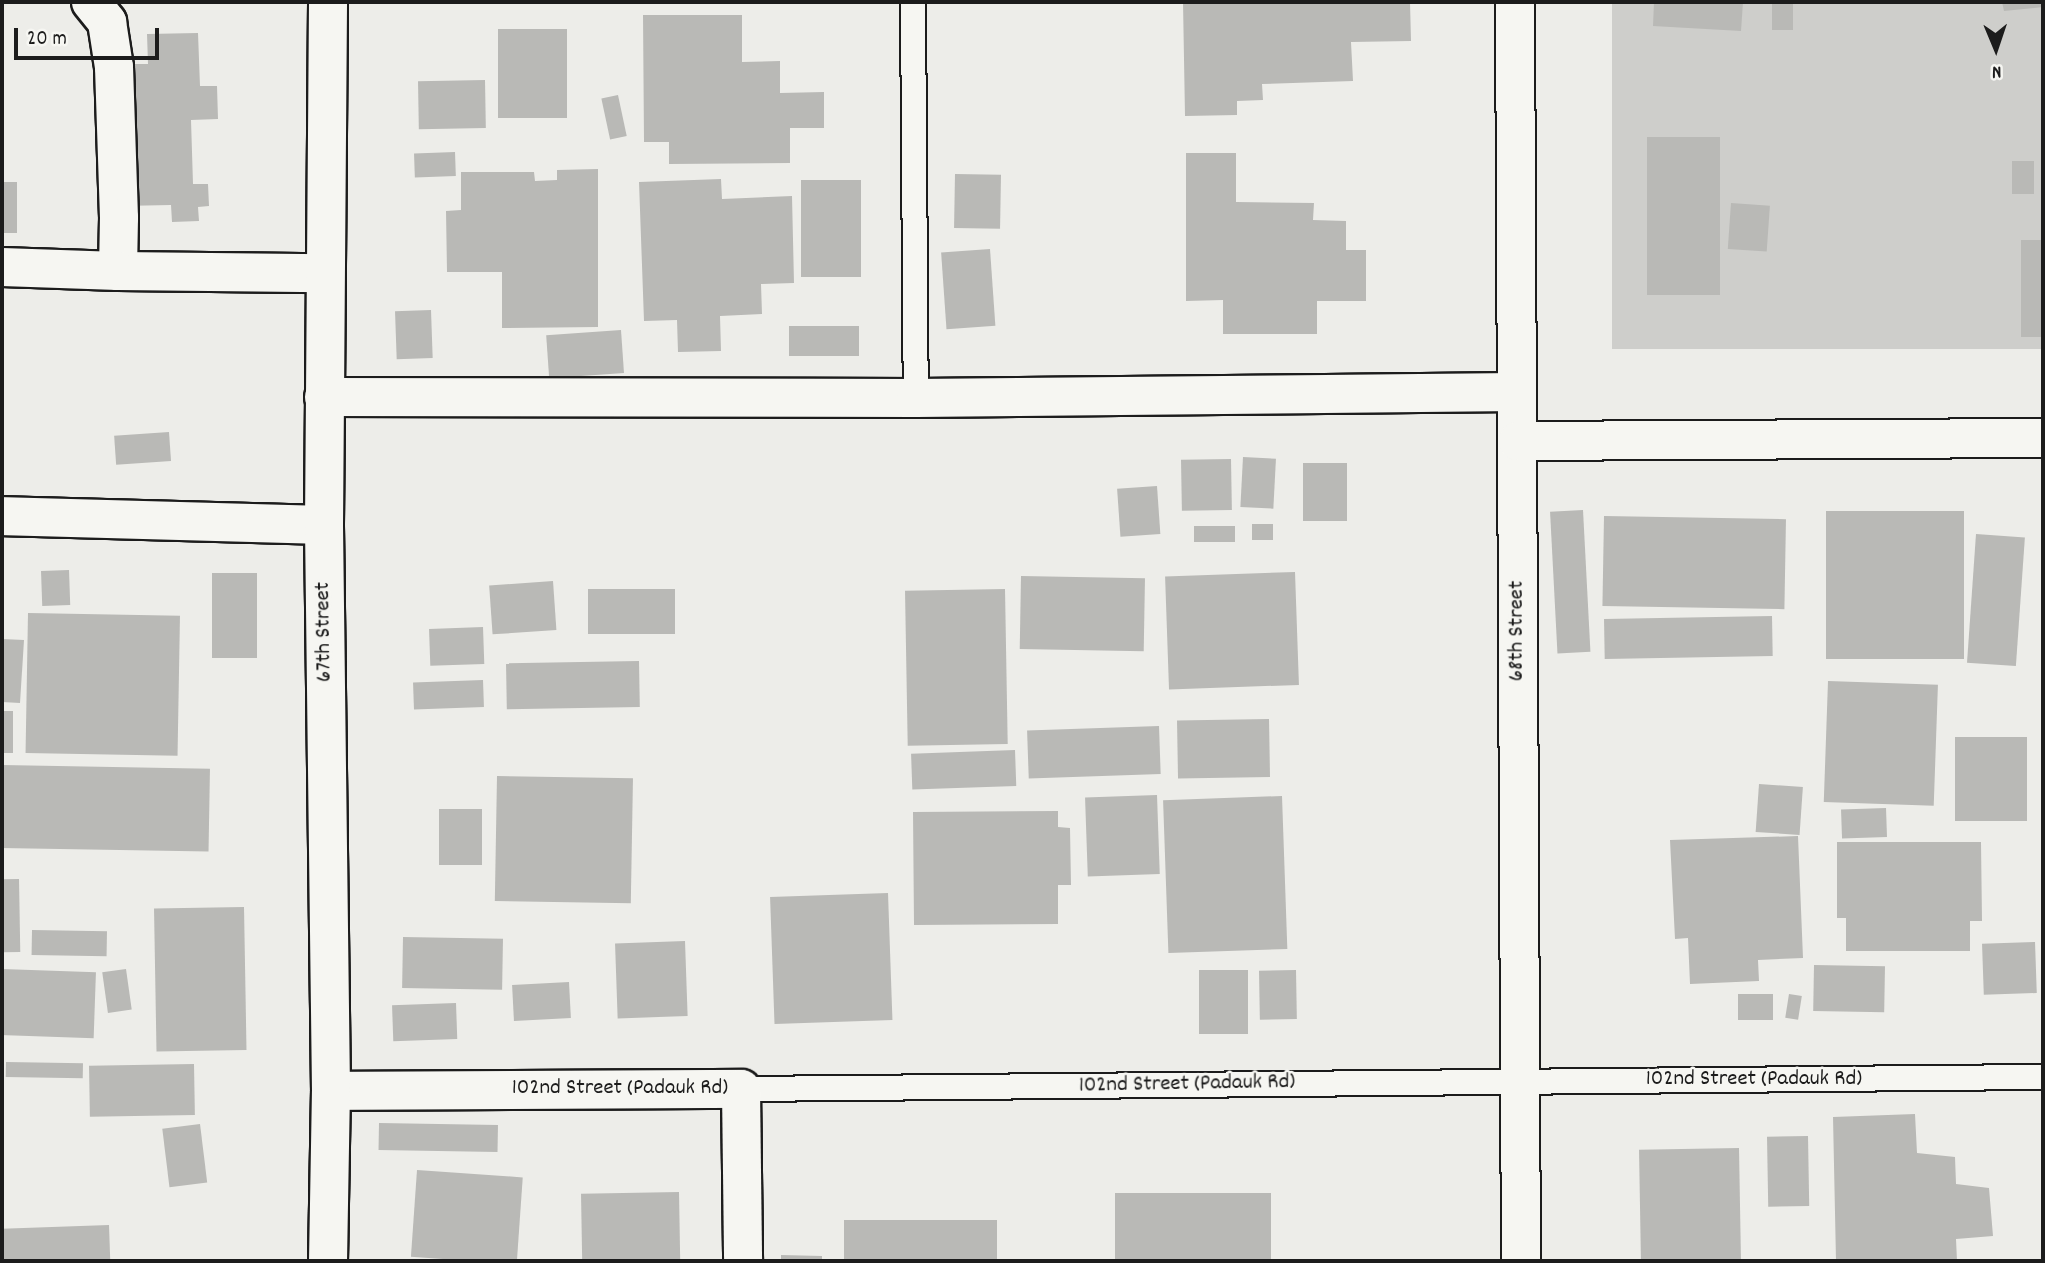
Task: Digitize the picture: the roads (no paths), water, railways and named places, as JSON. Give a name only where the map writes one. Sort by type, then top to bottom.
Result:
[{"type":"street","points":[[91,2],[107,22],[114,67],[120,218],[118,271]]},
{"type":"street","name":"67th Street","points":[[328,2],[324,397],[331,1091],[328,1261]]},
{"type":"street","name":"68th Street","points":[[1515,2],[1514,254],[1518,440],[1518,1082],[1521,1261]]},
{"type":"street","points":[[2,267],[325,273]]},
{"type":"street","points":[[324,397],[916,398],[1517,392]]},
{"type":"street","points":[[1518,440],[2043,438]]},
{"type":"street","points":[[2,516],[324,525]]},
{"type":"street","points":[[741,1089],[743,1261]]},
{"type":"street","name":"102nd Street (Padauk Rd)","points":[[331,1091],[741,1089]]},
{"type":"lane","points":[[913,2],[916,398]]},
{"type":"lane","name":"102nd Street (Padauk Rd)","points":[[741,1089],[2043,1077]]}]
